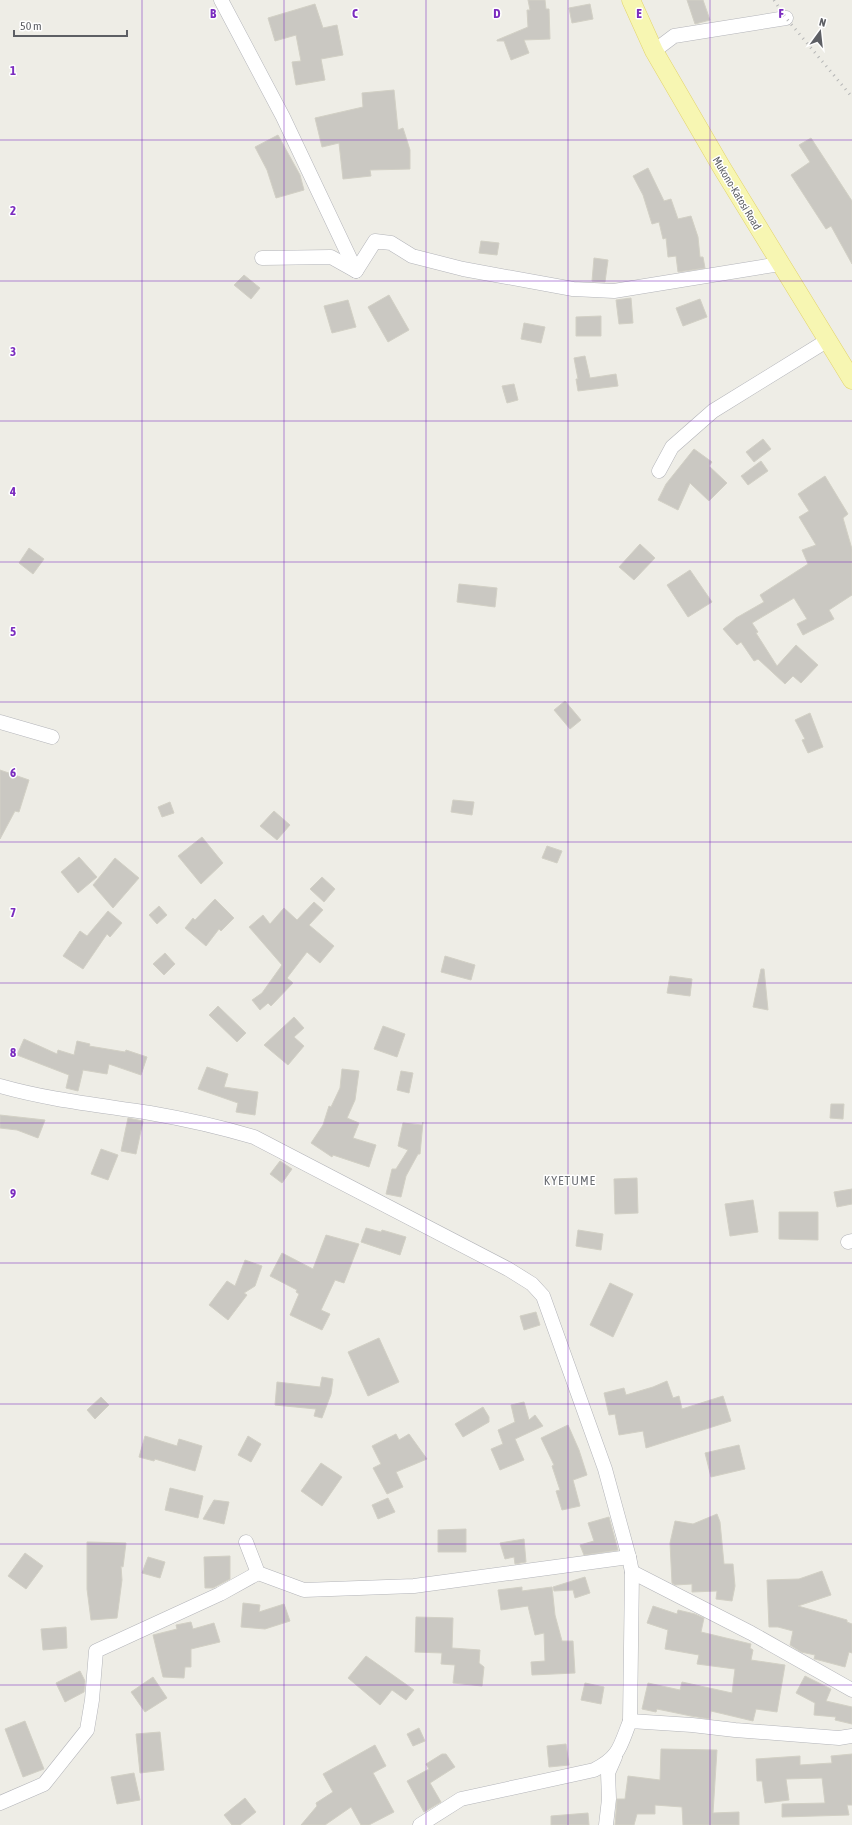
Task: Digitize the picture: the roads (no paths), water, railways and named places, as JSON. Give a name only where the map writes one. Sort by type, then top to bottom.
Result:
[{"type":"main road","name":"Mukono-Katosi Road","points":[[631,0],[654,51],[722,168],[852,380]]},
{"type":"street","points":[[221,0],[283,117],[356,271]]},
{"type":"street","points":[[654,51],[674,36],[786,18]]},
{"type":"street","points":[[356,271],[375,241],[391,243],[412,256],[463,269],[573,289],[614,291],[780,264]]},
{"type":"street","points":[[262,258],[330,257],[356,271]]},
{"type":"street","points":[[659,471],[672,447],[713,411],[828,340]]},
{"type":"street","points":[[0,722],[52,737]]},
{"type":"street","points":[[0,1086],[36,1096],[151,1113],[210,1125],[254,1137],[508,1269],[532,1284],[542,1296],[605,1469],[632,1572],[630,1721],[608,1773],[609,1799],[606,1825]]},
{"type":"street","points":[[246,1542],[258,1573],[304,1590],[414,1586],[629,1558]]},
{"type":"street","points":[[632,1572],[751,1633],[852,1690]]},
{"type":"street","points":[[0,1803],[44,1784],[87,1730],[92,1700],[96,1651],[220,1594],[258,1573]]},
{"type":"street","points":[[630,1721],[832,1737],[852,1736]]},
{"type":"street","points":[[420,1825],[461,1799],[594,1770],[608,1763],[619,1750]]},
{"type":"railway","points":[[774,0],[786,18],[852,97]]},
{"type":"district","name":"KYETUME","points":[[570,1180]]}]
